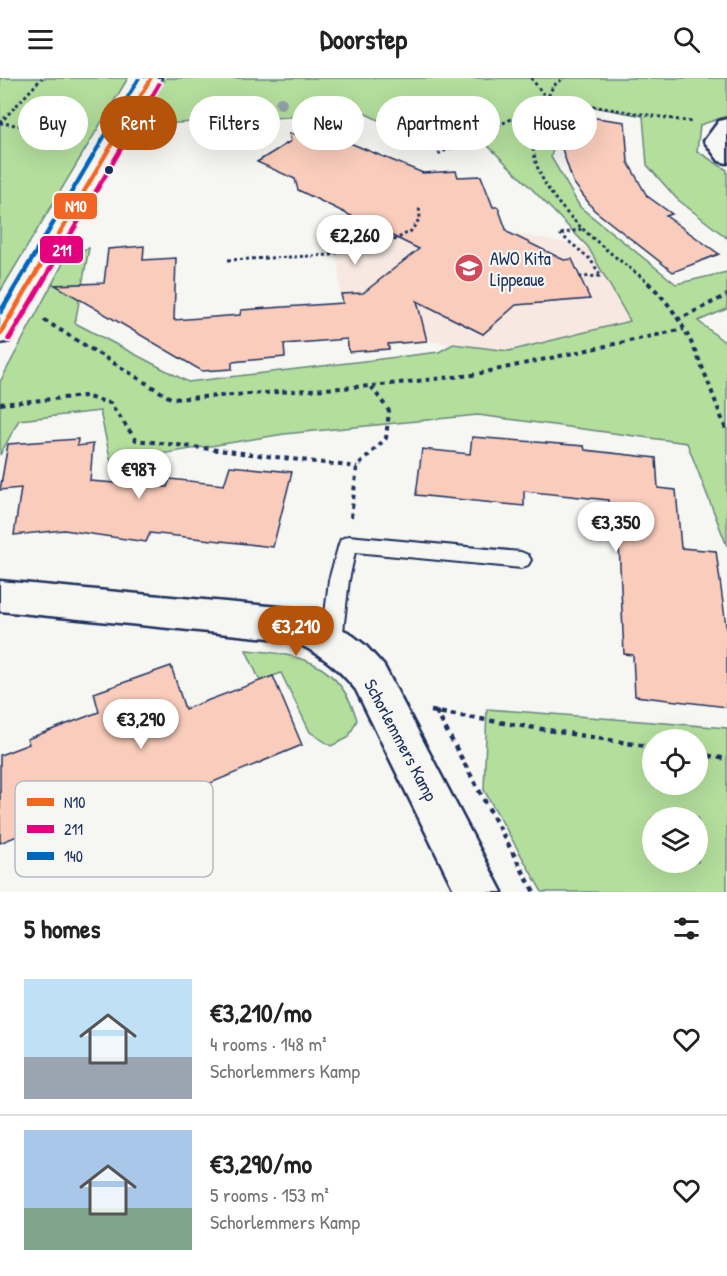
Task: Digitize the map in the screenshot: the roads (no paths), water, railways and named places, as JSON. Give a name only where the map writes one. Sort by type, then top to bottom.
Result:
[{"type":"street","points":[[0,334],[152,78]]},
{"type":"street","points":[[726,127],[715,141],[727,156]]},
{"type":"street","name":"Schorlemmers Kamp","points":[[0,596],[291,624],[332,640],[352,655],[370,678],[479,892]]},
{"type":"lane","points":[[332,640],[339,580],[348,544],[521,560]]},
{"type":"place","name":"AWO Kita Lippeaue","points":[[469,268]]}]
